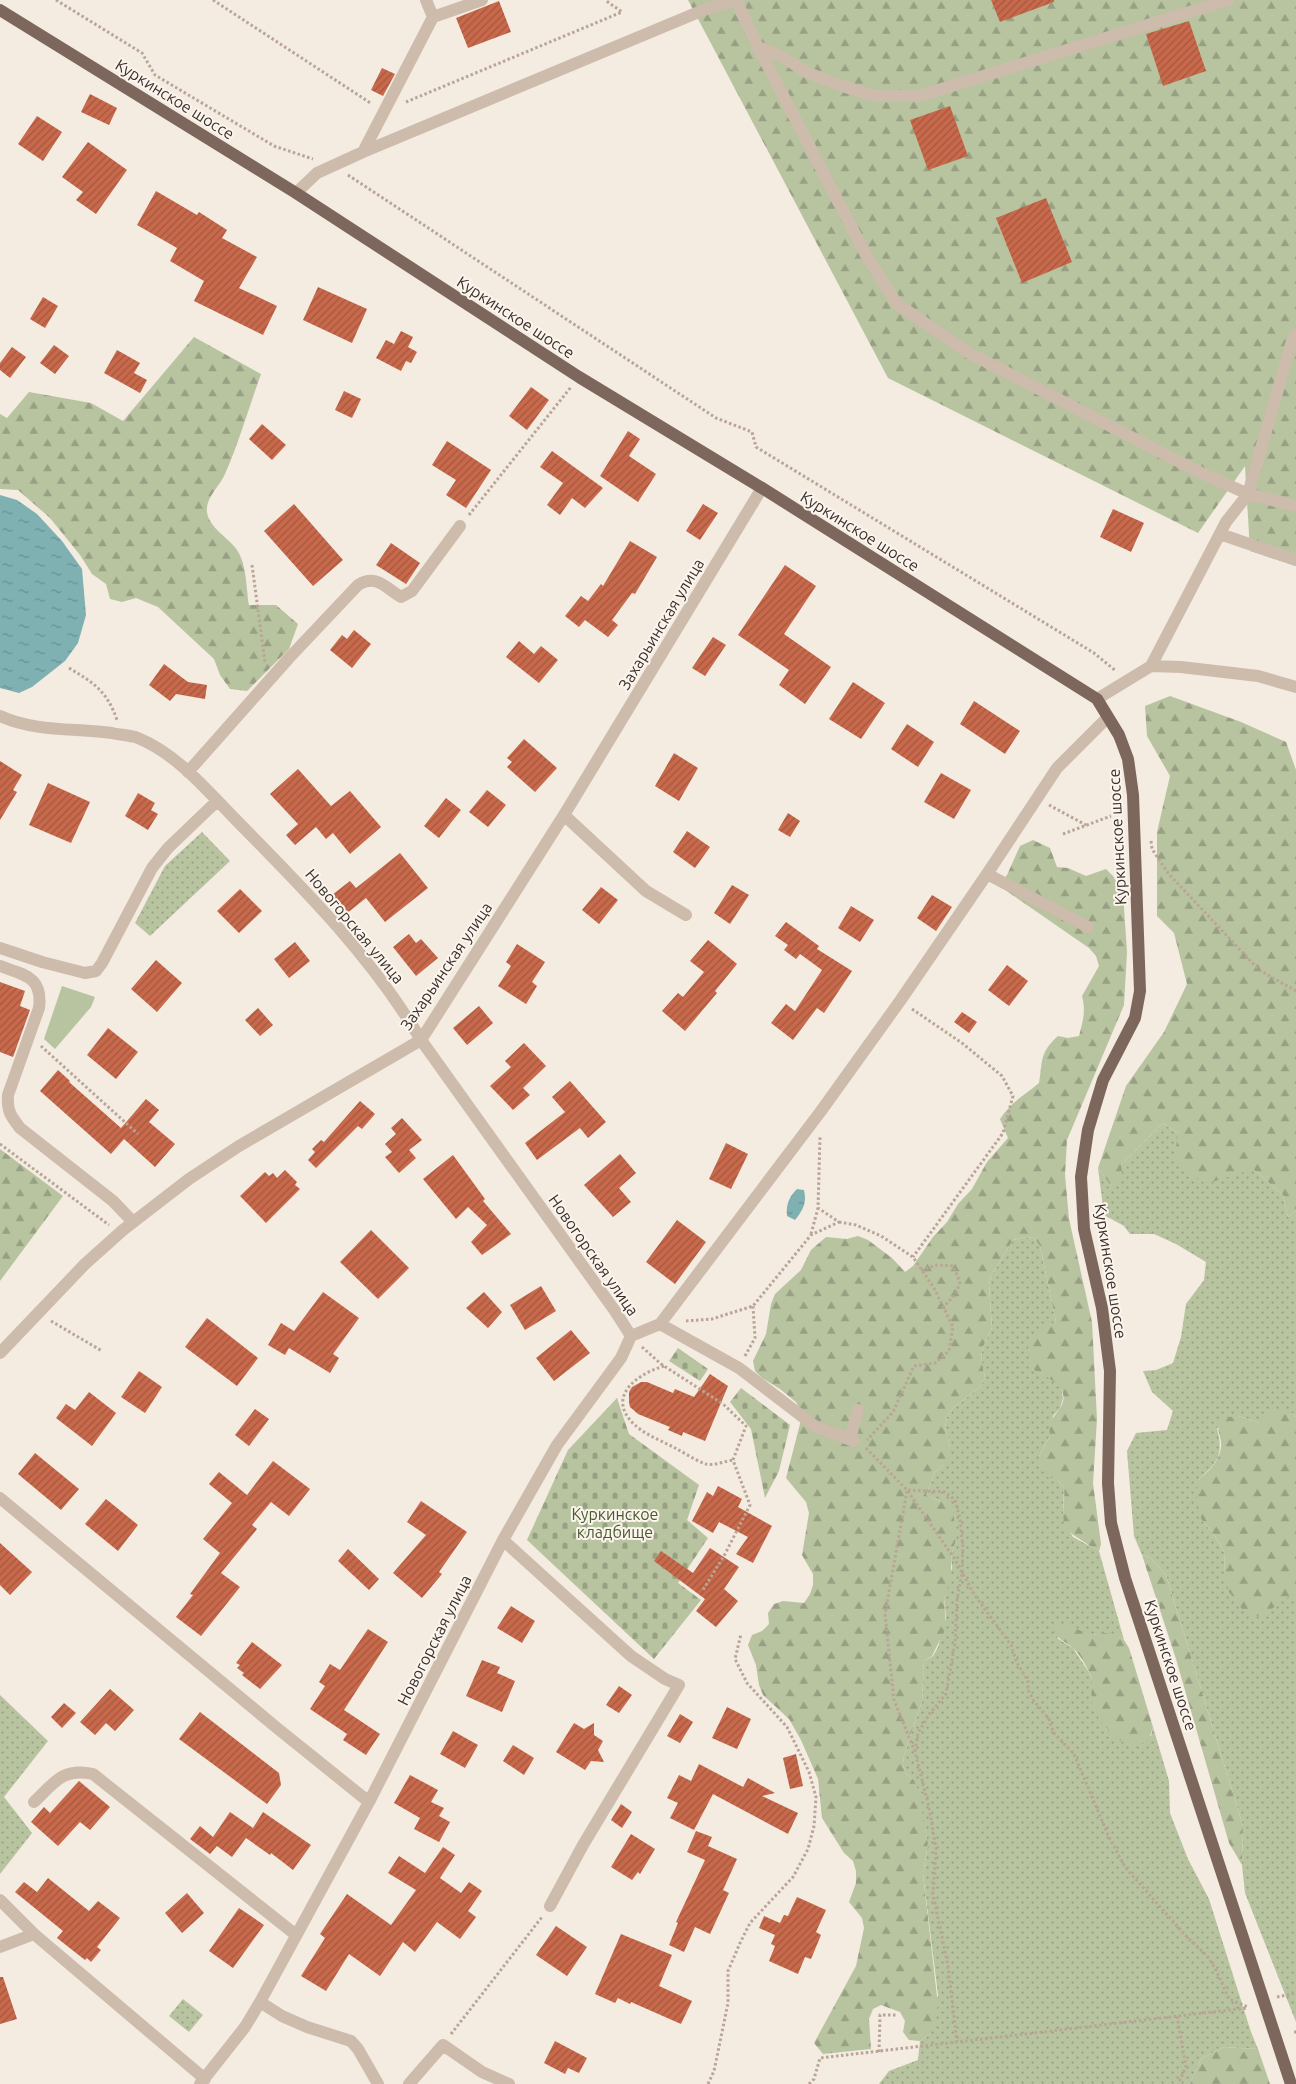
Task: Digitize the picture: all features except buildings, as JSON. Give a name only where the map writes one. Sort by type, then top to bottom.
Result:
[{"type":"main road","name":"Куркинское шоссе","points":[[0,10],[296,194],[579,377],[762,488],[1097,699],[1118,735],[1128,759],[1133,795],[1140,991],[1134,1018],[1104,1080],[1088,1130],[1081,1177],[1084,1228],[1102,1308],[1110,1371],[1108,1484],[1112,1523],[1125,1578],[1291,2084]]},
{"type":"street","points":[[426,0],[434,17]]},
{"type":"street","points":[[363,152],[434,17],[482,0]]},
{"type":"street","points":[[296,194],[317,173],[363,152],[706,9],[737,0],[758,46],[866,255],[897,304],[969,353],[1195,470],[1248,494],[1296,506]]},
{"type":"street","points":[[758,46],[781,56],[806,72],[839,85],[876,96],[919,96],[1228,0]]},
{"type":"street","points":[[1151,666],[1226,522],[1248,494],[1291,344],[1296,334]]},
{"type":"street","name":"Захарьинская улица","points":[[0,1353],[85,1264],[119,1233],[189,1179],[239,1146],[421,1040],[564,815],[762,488]]},
{"type":"street","points":[[188,772],[358,585],[366,580],[374,580],[401,597],[412,591],[460,526]]},
{"type":"street","points":[[1220,534],[1296,560]]},
{"type":"street","points":[[1097,699],[1125,680],[1151,666],[1181,667],[1258,676],[1296,687]]},
{"type":"street","name":"Новогорская улица","points":[[0,716],[29,725],[135,737],[155,746],[188,772],[317,902],[356,948],[400,1005],[421,1040],[631,1336],[621,1358],[557,1444],[503,1540],[369,1802],[260,2002],[245,2028],[203,2081]]},
{"type":"street","points":[[631,1336],[660,1324],[821,1111],[900,1001],[988,874],[1057,768],[1107,718]]},
{"type":"street","points":[[0,948],[85,973],[96,970],[102,963],[152,868],[168,848],[217,801]]},
{"type":"street","points":[[564,815],[646,890],[686,915]]},
{"type":"street","points":[[988,874],[1088,927]]},
{"type":"street","points":[[0,966],[27,976],[36,984],[41,994],[39,1008],[8,1095],[7,1108],[12,1118],[20,1128],[113,1201],[133,1222]]},
{"type":"street","points":[[660,1324],[739,1368],[816,1427],[856,1441],[858,1410]]},
{"type":"street","points":[[0,1498],[263,1717],[369,1802]]},
{"type":"street","points":[[503,1540],[631,1656],[665,1679],[679,1685],[583,1845],[550,1906]]},
{"type":"street","points":[[34,1802],[63,1774],[79,1771],[93,1774],[296,1935]]},
{"type":"street","points":[[0,1900],[34,1934],[203,2081]]},
{"type":"street","points":[[0,1947],[34,1934]]},
{"type":"street","points":[[260,2002],[282,2016],[307,2027],[351,2041],[358,2049],[378,2084]]},
{"type":"street","points":[[409,2084],[443,2045],[482,2072],[509,2084]]},
{"type":"path","points":[[56,0],[142,53],[155,75],[274,146],[333,166],[716,418],[752,432],[756,447],[1094,652],[1125,680]]},
{"type":"path","points":[[460,526],[579,377]]},
{"type":"path","points":[[252,565],[268,682]]},
{"type":"path","points":[[69,668],[94,683],[108,698],[121,735]]},
{"type":"path","points":[[1037,798],[1086,826]]},
{"type":"path","points":[[1063,834],[1111,816]]},
{"type":"path","points":[[1150,833],[1152,849],[1168,873],[1259,970],[1296,991]]},
{"type":"path","points":[[900,1001],[962,1044],[1002,1076],[1013,1096],[1003,1133],[913,1257]]},
{"type":"path","points":[[29,1035],[138,1134]]},
{"type":"path","points":[[660,1324],[712,1319],[753,1306],[811,1235],[818,1208],[821,1111]]},
{"type":"path","points":[[0,1144],[119,1233]]},
{"type":"path","points":[[809,2084],[814,2079],[820,2058],[1248,2007],[1228,1999],[1215,1968],[1207,1956],[1185,1935],[1125,1867],[1108,1835],[1074,1754],[1053,1732],[1049,1719],[1034,1701],[1028,1690],[1028,1681],[1016,1664],[1011,1645],[974,1594],[907,1490],[856,1441],[882,1426],[893,1412],[914,1366],[935,1363],[949,1351],[953,1327],[944,1307],[913,1257],[881,1236],[856,1225],[839,1222],[818,1208]]},
{"type":"path","points":[[811,1235],[839,1222]]},
{"type":"path","points":[[921,1270],[937,1265],[953,1266],[960,1282],[956,1294],[944,1307]]},
{"type":"path","points":[[739,1368],[755,1338],[753,1306]]},
{"type":"path","points":[[46,1318],[102,1351]]},
{"type":"path","points":[[631,1336],[664,1366],[723,1404],[746,1426],[733,1460],[750,1505],[725,1554],[703,1590]]},
{"type":"path","points":[[664,1366],[634,1380],[625,1389],[623,1404],[627,1415],[641,1430],[707,1464],[733,1460]]},
{"type":"path","points":[[907,1490],[945,1492],[955,1500],[960,1519],[963,1548],[962,1573],[957,1600],[955,1643],[946,1694],[930,1713],[918,1734],[915,1752]]},
{"type":"path","points":[[907,1490],[885,1614],[894,1700],[915,1752],[929,1807],[936,1849],[933,1897],[948,1966],[957,2042]]},
{"type":"path","points":[[708,2084],[714,2071],[728,2003],[728,1971],[750,1923],[793,1877],[808,1849],[814,1826],[816,1797],[809,1772],[788,1727],[747,1683],[735,1658],[741,1634]]},
{"type":"path","points":[[443,2045],[550,1906]]},
{"type":"path","points":[[1276,1997],[1296,1993]]},
{"type":"path","points":[[880,2052],[880,2015],[896,2015]]},
{"type":"path","points":[[1177,2016],[1186,2066],[1178,2084]]},
{"type":"green space","points":[[688,0],[1296,0],[1296,566],[1250,551],[1245,466],[1198,533],[888,378]]},
{"type":"green space","points":[[194,337],[261,374],[230,462],[223,479],[210,497],[207,507],[208,518],[211,523],[237,550],[243,563],[249,605],[276,605],[298,624],[289,649],[247,691],[230,689],[220,675],[214,659],[158,607],[136,598],[122,602],[110,599],[106,584],[92,574],[80,555],[50,518],[18,490],[0,489],[0,414],[7,418],[29,392],[91,403],[123,421]]},
{"type":"green space","points":[[1170,696],[1241,722],[1286,742],[1296,770],[1296,1211],[1288,1217],[1283,1195],[1253,1169],[1206,1184],[1174,1162],[1178,1133],[1163,1123],[1121,1165],[1123,1180],[1111,1186],[1098,1168],[1126,1086],[1164,1032],[1187,984],[1174,933],[1157,916],[1157,832],[1170,776],[1147,736],[1145,706]]},
{"type":"green space","points":[[202,832],[230,861],[150,936],[135,923],[165,866]]},
{"type":"green space","points":[[1033,840],[1050,848],[1057,867],[1068,868],[1086,876],[1106,869],[1113,876],[1123,893],[1127,952],[1124,1005],[1067,1140],[1065,1175],[1069,1219],[1092,1322],[1097,1419],[1093,1483],[1101,1544],[1099,1551],[1067,1529],[1063,1518],[1064,1488],[1057,1479],[1047,1477],[1041,1467],[1039,1456],[1050,1436],[1049,1425],[1060,1408],[1063,1394],[1061,1389],[1051,1379],[1032,1369],[1029,1359],[1028,1348],[1031,1338],[1040,1329],[1056,1322],[1040,1246],[1034,1238],[1024,1237],[1013,1240],[991,1276],[989,1285],[992,1328],[983,1347],[981,1357],[985,1378],[980,1387],[953,1408],[947,1417],[945,1427],[950,1447],[949,1457],[943,1466],[935,1472],[926,1495],[945,1503],[953,1509],[956,1539],[951,1558],[951,1578],[944,1598],[946,1628],[932,1656],[924,1661],[922,1701],[904,1755],[903,1765],[906,1774],[914,1780],[918,1790],[928,1843],[923,1874],[938,2005],[935,2025],[930,2034],[920,2041],[909,2040],[903,2032],[905,2021],[900,2012],[881,2005],[873,2009],[869,2019],[871,2049],[823,2054],[814,2043],[856,1966],[864,1928],[862,1918],[849,1902],[856,1883],[856,1871],[853,1861],[844,1853],[822,1818],[818,1779],[801,1740],[789,1719],[763,1695],[759,1685],[756,1665],[748,1645],[752,1635],[762,1631],[769,1624],[768,1613],[774,1604],[783,1601],[804,1603],[813,1585],[813,1574],[802,1555],[809,1513],[806,1502],[786,1478],[800,1424],[801,1411],[796,1402],[755,1371],[753,1361],[766,1334],[771,1304],[775,1294],[801,1270],[811,1250],[826,1237],[847,1239],[858,1236],[868,1240],[892,1258],[905,1272],[913,1266],[933,1237],[947,1222],[958,1204],[972,1189],[987,1162],[1008,1138],[1000,1119],[1013,1103],[1039,1083],[1043,1058],[1048,1047],[1058,1036],[1068,1038],[1079,1036],[1084,1011],[1082,996],[1099,966],[1096,956],[1089,948],[998,885],[1007,875],[1020,846]]},
{"type":"green space","points":[[62,986],[95,997],[91,1007],[55,1049],[44,1039]]},
{"type":"green space","points":[[1163,1123],[1178,1133],[1253,1169],[1283,1195],[1288,1217],[1296,1211],[1296,1417],[1293,1413],[1259,1423],[1239,1416],[1217,1428],[1220,1445],[1218,1458],[1198,1480],[1201,1519],[1215,1536],[1224,1552],[1225,1573],[1293,1593],[1296,1592],[1296,2022],[1245,1893],[1242,1865],[1243,1826],[1166,1575],[1150,1557],[1142,1555],[1134,1536],[1127,1451],[1136,1433],[1167,1430],[1173,1411],[1152,1392],[1143,1371],[1156,1370],[1173,1363],[1181,1337],[1186,1304],[1204,1280],[1206,1262],[1176,1244],[1154,1234],[1130,1234],[1124,1226],[1104,1215],[1098,1168],[1111,1186],[1121,1165]]},
{"type":"green space","points":[[0,1149],[63,1196],[0,1281]]},
{"type":"green space","points":[[1024,1237],[1034,1238],[1040,1246],[1056,1322],[1047,1327],[1032,1369],[1052,1378],[1061,1386],[1063,1398],[1060,1408],[1053,1416],[1050,1436],[1039,1456],[1064,1488],[1063,1519],[1073,1537],[1099,1551],[1124,1640],[1111,1634],[1092,1635],[1071,1628],[1057,1638],[1073,1648],[1090,1674],[1093,1683],[1093,1704],[1107,1730],[1151,1736],[1153,1727],[1169,1781],[1170,1813],[1188,1859],[1209,1899],[1258,2049],[1224,2047],[1201,2059],[1190,2084],[879,2084],[889,2071],[918,2060],[920,2041],[930,2034],[938,1995],[923,1874],[928,1843],[914,1780],[906,1774],[903,1765],[904,1755],[922,1701],[924,1661],[933,1656],[938,1647],[946,1618],[944,1598],[952,1568],[951,1558],[956,1539],[945,1503],[926,1495],[935,1472],[943,1466],[950,1447],[945,1427],[947,1417],[953,1408],[980,1387],[985,1378],[981,1357],[983,1347],[992,1328],[989,1285],[991,1276],[1013,1240]]},
{"type":"green space","points":[[678,1348],[708,1369],[700,1381],[669,1361]]},
{"type":"green space","points":[[741,1388],[790,1425],[779,1471],[765,1498],[751,1429],[730,1402]]},
{"type":"green space","name":"Куркинское кладбище","points":[[617,1398],[629,1434],[699,1485],[687,1520],[708,1538],[678,1583],[701,1600],[654,1659],[527,1540],[568,1450]]},
{"type":"green space","points":[[1273,1409],[1293,1413],[1296,1417],[1296,1592],[1260,1617],[1242,1609],[1229,1592],[1225,1573],[1224,1552],[1215,1536],[1201,1519],[1197,1500],[1198,1480],[1213,1466],[1220,1452],[1219,1418],[1239,1416],[1259,1423]]},
{"type":"green space","points":[[1142,1555],[1150,1557],[1166,1575],[1243,1826],[1242,1865],[1229,1843],[1176,1659]]},
{"type":"green space","points":[[1062,1624],[1093,1635],[1113,1634],[1124,1640],[1129,1648],[1153,1727],[1146,1741],[1140,1744],[1124,1742],[1116,1738],[1104,1725],[1092,1702],[1091,1675],[1076,1651],[1060,1639],[1053,1629]]},
{"type":"green space","points":[[0,1695],[48,1741],[4,1797],[32,1833],[0,1874]]},
{"type":"green space","points":[[183,1999],[203,2015],[189,2032],[169,2016]]},
{"type":"green space","points":[[1224,2047],[1258,2049],[1270,2084],[1190,2084],[1201,2059]]},
{"type":"water","points":[[0,495],[17,500],[37,514],[62,541],[82,569],[86,615],[78,643],[65,661],[32,687],[19,693],[0,688]]},
{"type":"water","points":[[797,1189],[804,1190],[805,1203],[795,1220],[787,1216],[787,1208],[790,1198]]}]
